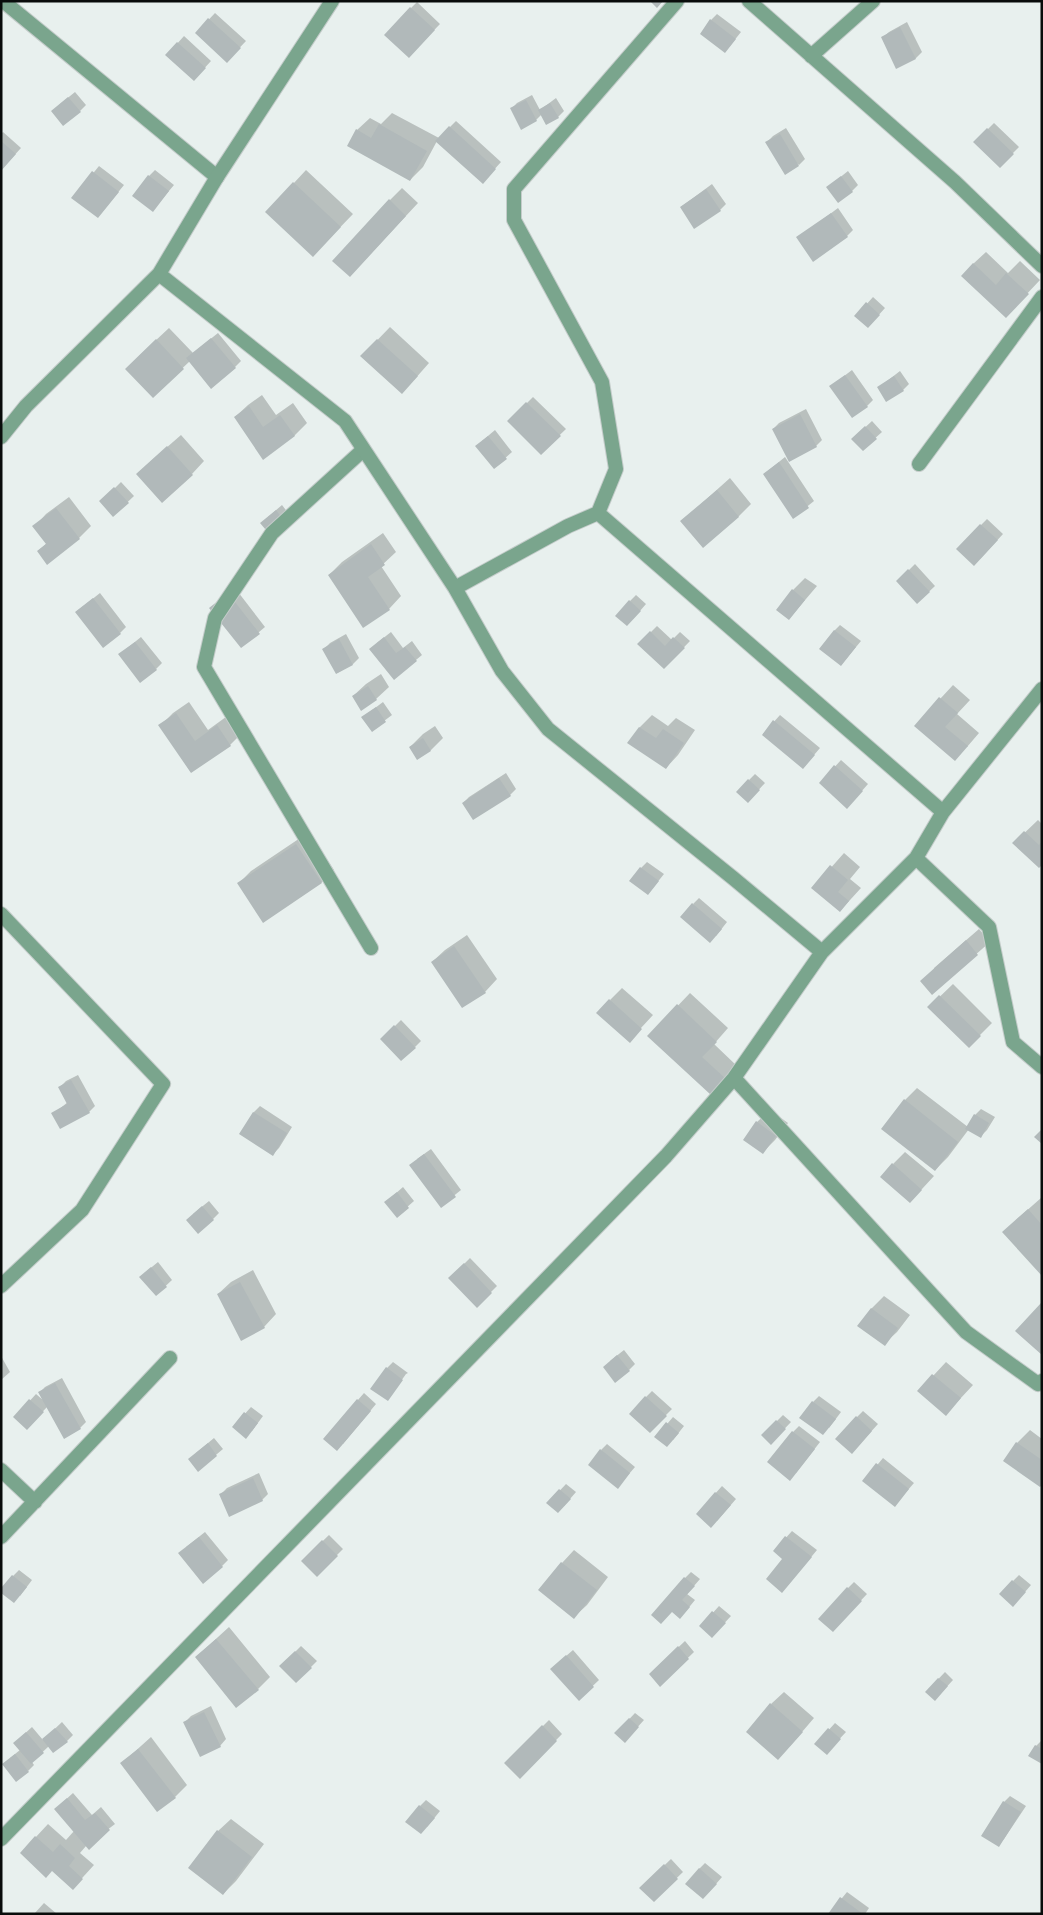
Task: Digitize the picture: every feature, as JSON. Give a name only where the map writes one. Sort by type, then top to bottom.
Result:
[{"type":"street","points":[[3,1],[217,177]]},
{"type":"street","points":[[1,437],[26,406],[159,274],[217,177],[332,1]]},
{"type":"street","points":[[455,588],[568,526],[598,513],[616,469],[602,382],[514,220],[514,189],[677,1]]},
{"type":"street","points":[[749,1],[955,182],[1042,266]]},
{"type":"street","points":[[811,56],[872,1]]},
{"type":"street","points":[[159,274],[344,421],[455,588],[502,671],[548,729],[822,952]]},
{"type":"street","points":[[919,464],[1042,297]]},
{"type":"street","points":[[364,450],[272,533],[215,618],[204,667],[371,948]]},
{"type":"street","points":[[598,513],[943,812]]},
{"type":"street","points":[[1,1839],[666,1156],[734,1078],[822,952],[916,858],[943,812],[1042,689]]},
{"type":"street","points":[[916,858],[988,928],[1013,1042],[1042,1067]]},
{"type":"street","points":[[1,914],[163,1084],[82,1210],[1,1286]]},
{"type":"street","points":[[734,1078],[966,1332],[1038,1384],[1042,1381]]},
{"type":"street","points":[[1,1537],[170,1358]]},
{"type":"street","points":[[1,1470],[35,1502]]},
{"type":"building","points":[[650,1],[663,1],[657,8]]},
{"type":"building","points":[[410,7],[435,30],[409,58],[384,35]]},
{"type":"building","points":[[208,18],[241,48],[227,63],[195,33]]},
{"type":"building","points":[[710,19],[736,39],[725,53],[700,34]]},
{"type":"building","points":[[900,27],[916,59],[896,69],[881,37]]},
{"type":"building","points":[[177,42],[206,68],[194,81],[165,55]]},
{"type":"building","points":[[68,97],[81,112],[63,126],[51,111]]},
{"type":"building","points":[[526,100],[537,121],[521,130],[510,108]]},
{"type":"building","points":[[550,103],[559,118],[546,125],[538,110]]},
{"type":"building","points":[[379,124],[427,151],[410,181],[347,146],[356,129],[371,138]]},
{"type":"building","points":[[449,126],[496,169],[483,184],[435,141]]},
{"type":"building","points":[[987,128],[1014,154],[1000,168],[973,142]]},
{"type":"building","points":[[780,134],[799,166],[785,175],[765,142]]},
{"type":"building","points":[[1,141],[16,154],[1,171]]},
{"type":"building","points":[[92,171],[119,192],[98,218],[71,198]]},
{"type":"building","points":[[148,175],[169,191],[153,212],[132,196]]},
{"type":"building","points":[[841,176],[853,192],[838,203],[826,187]]},
{"type":"building","points":[[293,182],[341,227],[313,257],[265,212]]},
{"type":"building","points":[[706,189],[721,211],[694,229],[680,207]]},
{"type":"building","points":[[389,199],[406,216],[350,277],[332,261]]},
{"type":"building","points":[[831,213],[848,237],[813,262],[796,237]]},
{"type":"building","points":[[973,263],[996,285],[1006,273],[1029,294],[1006,318],[961,276]]},
{"type":"building","points":[[866,302],[880,315],[868,328],[854,316]]},
{"type":"building","points":[[211,338],[236,368],[211,389],[186,358]]},
{"type":"building","points":[[156,339],[184,369],[153,398],[125,369]]},
{"type":"building","points":[[377,339],[418,376],[402,394],[360,356]]},
{"type":"building","points":[[845,375],[868,407],[852,418],[829,386]]},
{"type":"building","points":[[894,376],[904,391],[886,402],[877,387]]},
{"type":"building","points":[[526,402],[561,436],[541,455],[507,421]]},
{"type":"building","points":[[249,406],[263,427],[280,415],[295,436],[263,460],[234,417]]},
{"type":"building","points":[[800,414],[817,447],[789,462],[772,429]]},
{"type":"building","points":[[865,426],[877,439],[863,451],[851,439]]},
{"type":"building","points":[[488,436],[507,459],[494,469],[475,446]]},
{"type":"building","points":[[167,446],[193,475],[162,503],[136,474]]},
{"type":"building","points":[[779,462],[809,508],[793,519],[763,474]]},
{"type":"building","points":[[114,487],[129,503],[113,517],[99,501]]},
{"type":"building","points":[[717,490],[739,517],[703,548],[680,521]]},
{"type":"building","points":[[56,508],[80,539],[47,565],[37,551],[46,544],[32,526]]},
{"type":"building","points":[[276,510],[287,525],[271,536],[260,523]]},
{"type":"building","points":[[980,524],[998,540],[974,566],[956,549]]},
{"type":"building","points":[[371,544],[385,565],[368,577],[390,610],[363,628],[328,575]]},
{"type":"building","points":[[908,569],[930,592],[917,604],[896,581]]},
{"type":"building","points":[[792,589],[805,600],[789,620],[776,610]]},
{"type":"building","points":[[228,593],[260,634],[241,648],[209,608]]},
{"type":"building","points":[[93,598],[121,634],[103,648],[75,612]]},
{"type":"building","points":[[629,600],[641,611],[627,626],[615,616]]},
{"type":"building","points":[[834,630],[856,647],[841,666],[819,649]]},
{"type":"building","points":[[650,631],[665,646],[673,637],[685,648],[664,669],[637,644]]},
{"type":"building","points":[[384,637],[396,653],[405,647],[417,661],[394,680],[369,649]]},
{"type":"building","points":[[339,639],[353,665],[336,674],[322,649]]},
{"type":"building","points":[[135,642],[157,670],[140,683],[118,654]]},
{"type":"building","points":[[368,686],[377,700],[361,711],[352,696]]},
{"type":"building","points":[[939,697],[958,713],[945,727],[968,746],[955,761],[914,726]]},
{"type":"building","points":[[376,707],[386,722],[372,732],[361,717]]},
{"type":"building","points":[[176,713],[195,741],[217,725],[231,746],[191,773],[158,725]]},
{"type":"building","points":[[773,720],[815,755],[803,769],[762,735]]},
{"type":"building","points":[[639,727],[656,738],[663,729],[684,743],[666,769],[627,743]]},
{"type":"building","points":[[423,738],[431,751],[417,760],[409,747]]},
{"type":"building","points":[[834,765],[863,791],[847,809],[819,783]]},
{"type":"building","points":[[499,778],[511,796],[473,820],[462,803]]},
{"type":"building","points":[[748,779],[760,790],[748,803],[736,792]]},
{"type":"building","points":[[1024,831],[1039,845],[1042,841],[1042,865],[1039,868],[1012,843]]},
{"type":"building","points":[[296,844],[322,883],[263,923],[237,883]]},
{"type":"building","points":[[830,865],[848,880],[838,892],[849,901],[840,912],[811,888]]},
{"type":"building","points":[[640,867],[659,881],[648,895],[629,881]]},
{"type":"building","points":[[692,903],[722,929],[710,943],[680,917]]},
{"type":"building","points":[[966,940],[978,955],[932,995],[920,981]]},
{"type":"building","points":[[454,946],[486,993],[462,1008],[431,962]]},
{"type":"building","points":[[939,995],[981,1036],[969,1048],[927,1007]]},
{"type":"building","points":[[609,999],[642,1029],[630,1043],[596,1013]]},
{"type":"building","points":[[677,1004],[717,1042],[702,1057],[726,1079],[711,1095],[647,1036]]},
{"type":"building","points":[[394,1025],[416,1048],[401,1061],[380,1039]]},
{"type":"building","points":[[71,1080],[90,1113],[60,1129],[51,1113],[67,1104],[58,1087]]},
{"type":"building","points":[[904,1099],[958,1142],[935,1171],[881,1129]]},
{"type":"building","points":[[253,1112],[287,1133],[273,1156],[239,1134]]},
{"type":"building","points":[[974,1114],[989,1123],[981,1138],[965,1129]]},
{"type":"building","points":[[756,1121],[776,1136],[763,1154],[743,1140]]},
{"type":"building","points":[[1042,1129],[1042,1144],[1034,1137]]},
{"type":"building","points":[[424,1154],[456,1197],[441,1208],[409,1165]]},
{"type":"building","points":[[892,1163],[922,1190],[910,1203],[880,1177]]},
{"type":"building","points":[[397,1192],[409,1208],[397,1218],[384,1202]]},
{"type":"building","points":[[202,1206],[214,1220],[198,1234],[186,1220]]},
{"type":"building","points":[[1028,1209],[1042,1225],[1042,1276],[1002,1232]]},
{"type":"building","points":[[464,1263],[492,1293],[477,1308],[448,1278]]},
{"type":"building","points":[[151,1267],[167,1287],[156,1296],[139,1277]]},
{"type":"building","points":[[240,1282],[265,1328],[241,1341],[217,1294]]},
{"type":"building","points":[[1042,1304],[1042,1355],[1015,1331]]},
{"type":"building","points":[[871,1308],[898,1328],[885,1346],[857,1326]]},
{"type":"building","points":[[617,1355],[630,1371],[615,1383],[603,1367]]},
{"type":"building","points":[[386,1367],[403,1380],[388,1401],[370,1389]]},
{"type":"building","points":[[932,1374],[961,1398],[946,1416],[917,1391]]},
{"type":"building","points":[[55,1383],[81,1429],[64,1439],[38,1392]]},
{"type":"building","points":[[645,1396],[667,1416],[650,1433],[629,1414]]},
{"type":"building","points":[[29,1399],[44,1412],[27,1430],[13,1417]]},
{"type":"building","points":[[357,1399],[371,1411],[337,1451],[323,1439]]},
{"type":"building","points":[[812,1401],[836,1419],[823,1435],[799,1418]]},
{"type":"building","points":[[244,1412],[258,1423],[246,1439],[232,1427]]},
{"type":"building","points":[[856,1416],[872,1431],[852,1454],[835,1439]]},
{"type":"building","points":[[776,1420],[786,1429],[771,1445],[761,1435]]},
{"type":"building","points":[[666,1422],[679,1433],[667,1447],[654,1437]]},
{"type":"building","points":[[792,1431],[815,1449],[790,1481],[767,1462]]},
{"type":"building","points":[[1016,1442],[1042,1460],[1042,1485],[1040,1487],[1003,1461]]},
{"type":"building","points":[[208,1443],[217,1456],[198,1472],[188,1459]]},
{"type":"building","points":[[600,1449],[630,1473],[618,1489],[588,1465]]},
{"type":"building","points":[[876,1463],[909,1489],[895,1507],[862,1481]]},
{"type":"building","points":[[253,1478],[263,1501],[229,1517],[219,1494]]},
{"type":"building","points":[[559,1489],[571,1499],[558,1513],[546,1503]]},
{"type":"building","points":[[715,1492],[731,1505],[711,1528],[696,1514]]},
{"type":"building","points":[[785,1536],[812,1557],[782,1593],[766,1579],[782,1559],[773,1551]]},
{"type":"building","points":[[199,1537],[223,1567],[203,1584],[178,1553]]},
{"type":"building","points":[[322,1540],[338,1556],[317,1577],[301,1561]]},
{"type":"building","points":[[561,1562],[597,1590],[574,1619],[538,1590]]},
{"type":"building","points":[[12,1575],[27,1587],[14,1603],[1,1593],[1,1588]]},
{"type":"building","points":[[684,1577],[695,1586],[682,1600],[690,1607],[680,1619],[672,1612],[661,1624],[651,1615]]},
{"type":"building","points":[[1012,1580],[1026,1592],[1013,1607],[999,1594]]},
{"type":"building","points":[[847,1587],[862,1601],[833,1632],[818,1619]]},
{"type":"building","points":[[712,1611],[726,1623],[712,1638],[699,1626]]},
{"type":"building","points":[[216,1639],[259,1690],[236,1708],[195,1657]]},
{"type":"building","points":[[678,1646],[689,1659],[660,1687],[649,1674]]},
{"type":"building","points":[[295,1651],[312,1668],[296,1683],[279,1666]]},
{"type":"building","points":[[566,1655],[594,1687],[579,1701],[550,1669]]},
{"type":"building","points":[[938,1678],[948,1686],[935,1701],[925,1692]]},
{"type":"building","points":[[770,1703],[803,1732],[778,1760],[746,1732]]},
{"type":"building","points":[[204,1712],[221,1747],[200,1757],[183,1722]]},
{"type":"building","points":[[629,1718],[639,1727],[625,1743],[614,1733]]},
{"type":"building","points":[[542,1725],[557,1741],[520,1779],[504,1763]]},
{"type":"building","points":[[55,1728],[68,1742],[53,1753],[42,1739]]},
{"type":"building","points":[[828,1728],[841,1739],[827,1755],[814,1744]]},
{"type":"building","points":[[26,1732],[44,1753],[31,1764],[13,1743]]},
{"type":"building","points":[[1035,1745],[1042,1749],[1042,1764],[1028,1756]]},
{"type":"building","points":[[138,1749],[176,1798],[157,1812],[120,1763]]},
{"type":"building","points":[[15,1754],[29,1772],[16,1782],[2,1764]]},
{"type":"building","points":[[67,1798],[85,1820],[95,1813],[110,1830],[89,1850],[54,1809]]},
{"type":"building","points":[[1003,1801],[1021,1812],[999,1847],[981,1836]]},
{"type":"building","points":[[419,1805],[435,1818],[421,1834],[405,1822]]},
{"type":"building","points":[[217,1830],[252,1857],[223,1895],[188,1868]]},
{"type":"building","points":[[35,1836],[53,1852],[60,1844],[75,1858],[69,1866],[83,1879],[73,1890],[52,1871],[46,1878],[20,1853]]},
{"type":"building","points":[[664,1864],[678,1879],[654,1902],[639,1888]]},
{"type":"building","points":[[699,1868],[717,1884],[703,1899],[685,1884]]},
{"type":"building","points":[[840,1897],[863,1914],[828,1914]]}]
